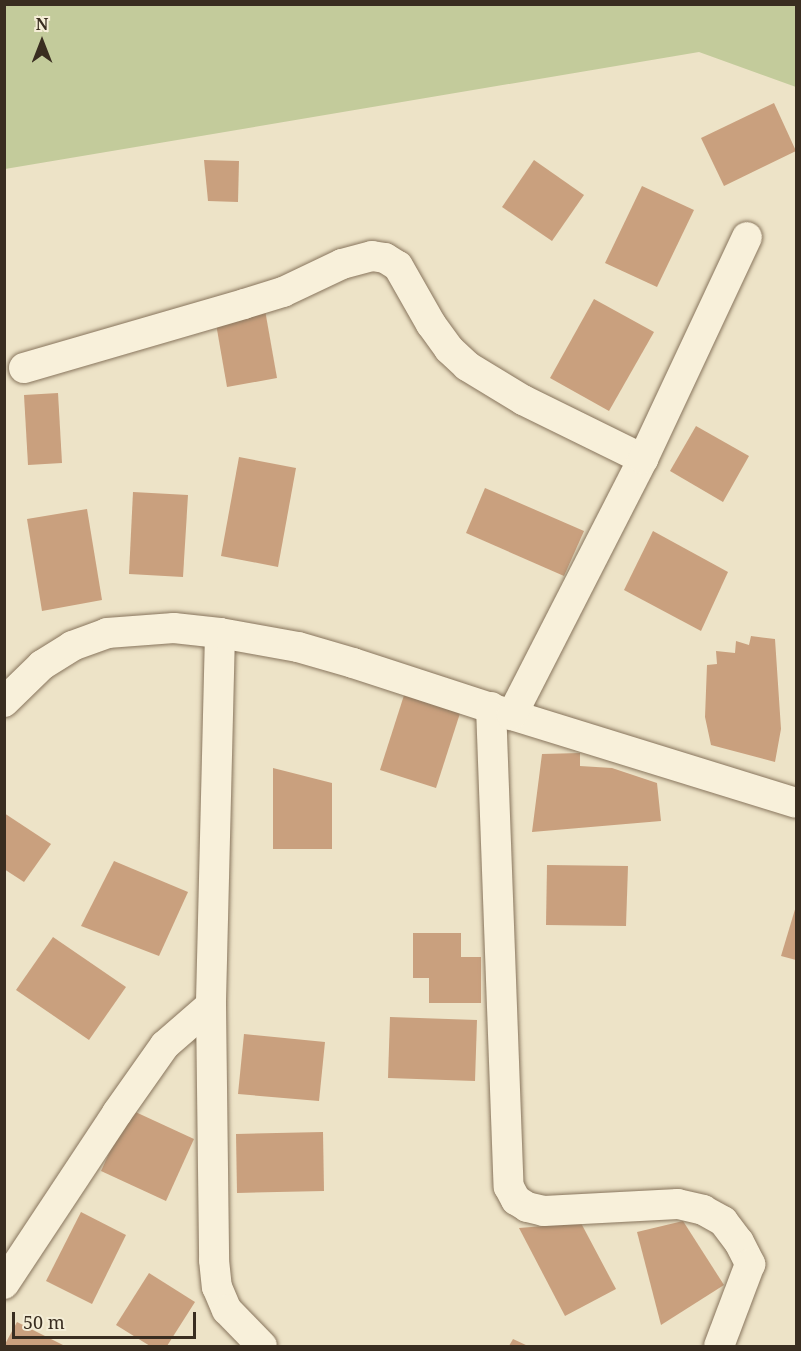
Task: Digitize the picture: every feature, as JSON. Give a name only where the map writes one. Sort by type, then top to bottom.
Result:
[{"type":"street","points":[[719,1346],[750,1264],[740,1242],[723,1221],[703,1210],[678,1204],[544,1211],[528,1207],[516,1200],[509,1187],[502,711],[643,459],[747,237]]},
{"type":"street","points":[[24,368],[283,292],[342,264],[372,256],[385,258],[398,266],[431,324],[449,349],[467,366],[523,400],[643,459]]},
{"type":"street","points":[[4,702],[42,665],[72,646],[106,633],[174,628],[220,633],[309,650],[796,803]]},
{"type":"street","points":[[220,633],[211,1005],[214,1260],[217,1287],[227,1310],[262,1347]]},
{"type":"street","points":[[4,1284],[117,1113],[165,1045],[211,1005]]},
{"type":"green space","points":[[5,4],[796,5],[796,87],[699,52],[5,169]]},
{"type":"building","points":[[774,103],[796,151],[724,186],[701,138]]},
{"type":"building","points":[[204,160],[239,161],[238,202],[208,201]]},
{"type":"building","points":[[534,160],[584,195],[552,241],[502,207]]},
{"type":"building","points":[[642,186],[694,210],[657,287],[605,263]]},
{"type":"building","points":[[594,299],[654,332],[609,411],[550,378]]},
{"type":"building","points":[[265,310],[277,378],[227,387],[215,318]]},
{"type":"building","points":[[58,393],[62,463],[28,465],[24,395]]},
{"type":"building","points":[[696,426],[749,456],[723,502],[670,471]]},
{"type":"building","points":[[239,457],[296,468],[278,567],[221,556]]},
{"type":"building","points":[[485,488],[584,531],[564,576],[466,533]]},
{"type":"building","points":[[133,492],[188,495],[183,577],[129,574]]},
{"type":"building","points":[[87,509],[102,600],[42,611],[27,519]]},
{"type":"building","points":[[653,531],[728,572],[701,631],[624,590]]},
{"type":"building","points":[[751,636],[775,639],[781,729],[775,762],[711,745],[705,717],[707,665],[717,664],[716,651],[735,653],[736,641],[749,645]]},
{"type":"building","points":[[406,689],[462,707],[436,788],[380,770]]},
{"type":"building","points":[[580,753],[580,766],[612,768],[657,783],[661,821],[532,832],[542,754]]},
{"type":"building","points":[[273,768],[332,783],[332,849],[273,849]]},
{"type":"building","points":[[4,813],[51,844],[24,882],[4,869]]},
{"type":"building","points":[[114,861],[188,892],[159,956],[81,926]]},
{"type":"building","points":[[547,865],[628,866],[626,926],[546,925]]},
{"type":"building","points":[[796,906],[796,960],[781,956]]},
{"type":"building","points":[[413,933],[461,933],[461,957],[481,957],[481,1003],[429,1003],[429,978],[413,978]]},
{"type":"building","points":[[53,937],[126,987],[89,1040],[16,990]]},
{"type":"building","points":[[390,1017],[477,1020],[475,1081],[388,1078]]},
{"type":"building","points":[[244,1034],[325,1042],[319,1101],[238,1094]]},
{"type":"building","points":[[129,1109],[194,1139],[166,1201],[101,1171]]},
{"type":"building","points":[[323,1132],[324,1191],[237,1193],[236,1134]]},
{"type":"building","points":[[81,1212],[126,1235],[92,1304],[46,1281]]},
{"type":"building","points":[[683,1221],[724,1285],[661,1325],[637,1232]]},
{"type":"building","points":[[581,1223],[616,1289],[565,1316],[519,1228]]},
{"type":"building","points":[[149,1273],[195,1302],[167,1346],[150,1346],[116,1325]]},
{"type":"building","points":[[17,1322],[65,1346],[4,1346]]},
{"type":"building","points":[[513,1339],[528,1346],[509,1346]]}]
